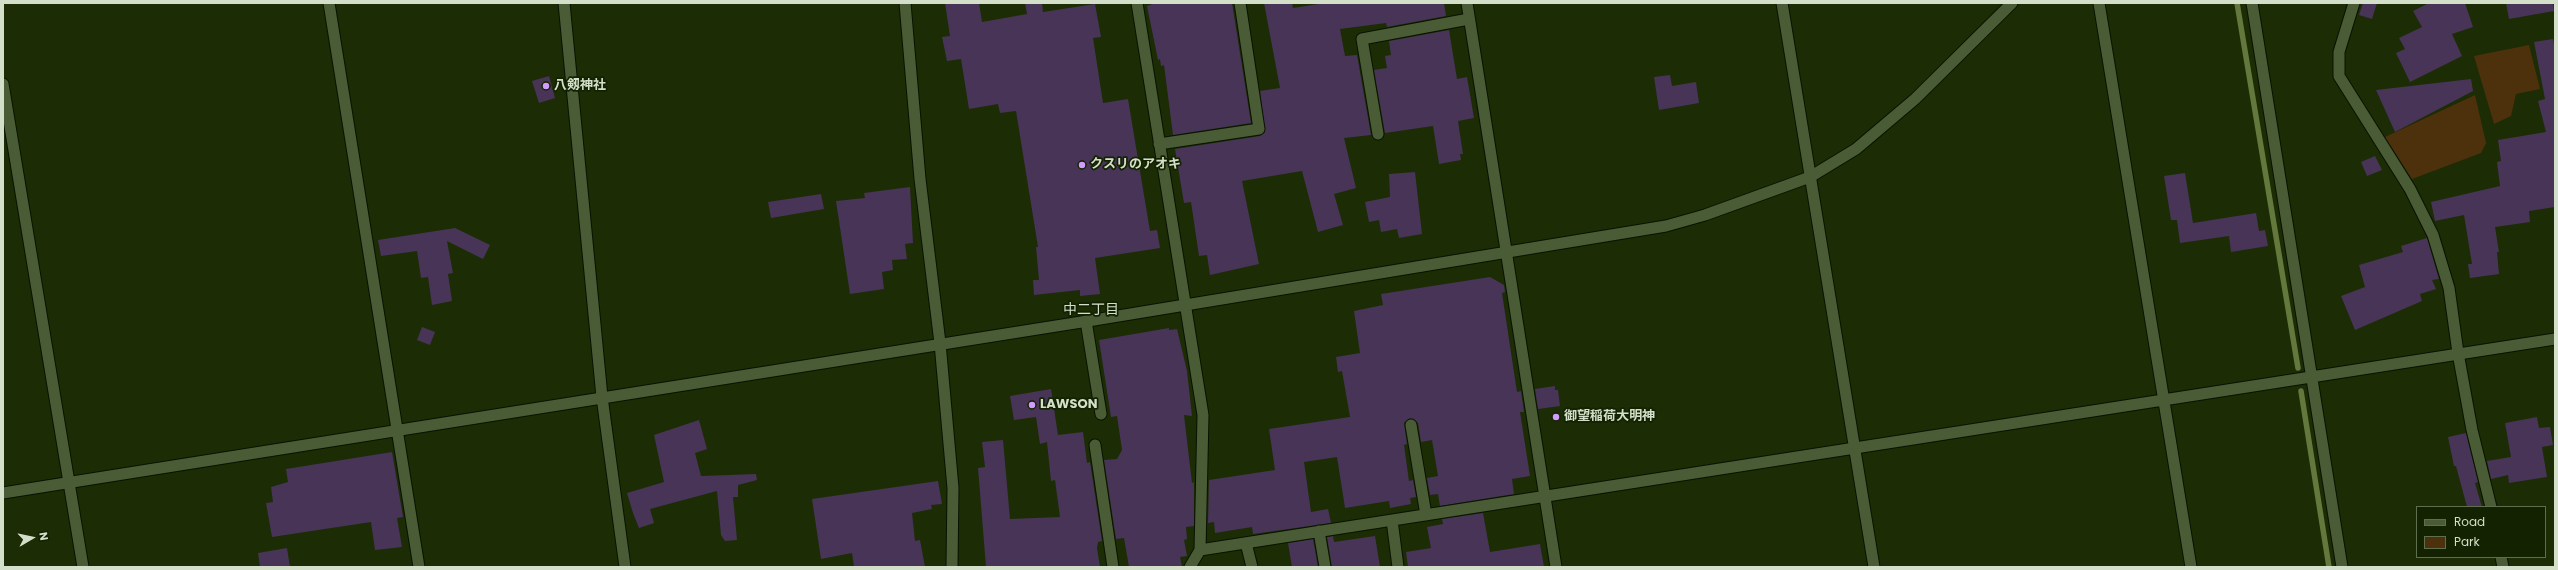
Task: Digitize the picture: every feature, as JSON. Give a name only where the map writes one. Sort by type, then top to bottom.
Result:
[{"type":"street","points":[[329,3],[419,567]]},
{"type":"street","points":[[564,3],[602,397],[625,567]]},
{"type":"street","points":[[905,3],[920,179],[940,343],[953,488],[952,567]]},
{"type":"street","points":[[1137,3],[1203,415],[1200,550],[1190,567]]},
{"type":"street","points":[[1159,144],[1258,129],[1240,3]]},
{"type":"street","points":[[1466,3],[1507,250],[1556,567]]},
{"type":"street","points":[[1782,3],[1856,448],[1874,567]]},
{"type":"street","points":[[3,493],[1086,321],[1507,250],[1666,226],[1705,215],[1810,176],[1856,149],[1915,99],[2012,3]]},
{"type":"street","points":[[2099,3],[2191,567]]},
{"type":"street","points":[[2252,3],[2342,567]]},
{"type":"street","points":[[2354,3],[2339,52],[2338,76],[2410,189],[2433,235],[2449,288],[2458,353],[2472,430],[2491,506]]},
{"type":"street","points":[[1378,134],[1362,39],[1469,19]]},
{"type":"street","points":[[3,84],[83,567]]},
{"type":"street","points":[[1086,321],[1101,414]]},
{"type":"street","points":[[1200,550],[2555,339]]},
{"type":"street","points":[[1411,425],[1426,515]]},
{"type":"street","points":[[1095,445],[1113,567]]},
{"type":"street","points":[[1392,520],[1398,567]]},
{"type":"street","points":[[1319,531],[1325,567]]},
{"type":"street","points":[[1246,543],[1252,567]]},
{"type":"green space","points":[[2529,45],[2540,89],[2516,94],[2511,116],[2494,124],[2474,56]]},
{"type":"green space","points":[[2475,95],[2486,143],[2481,153],[2412,179],[2385,137]]},
{"type":"building","points":[[945,3],[979,3],[982,22],[1027,14],[1025,3],[1042,3],[1043,12],[1095,4],[1101,37],[1093,38],[1103,103],[1128,99],[1150,231],[1157,230],[1160,248],[1095,258],[1100,294],[1080,296],[1080,290],[1034,295],[1033,280],[1039,280],[1036,247],[1038,247],[1016,111],[1000,113],[998,104],[969,109],[961,59],[947,61],[942,37],[950,36]]},
{"type":"building","points":[[1155,3],[1232,3],[1251,123],[1173,135],[1164,65],[1161,66],[1160,59],[1158,60],[1147,6]]},
{"type":"building","points":[[1264,3],[1292,3],[1293,8],[1325,3],[1444,3],[1446,16],[1387,27],[1386,23],[1340,29],[1345,56],[1357,55],[1371,135],[1344,138],[1356,188],[1334,194],[1343,225],[1318,232],[1302,171],[1242,181],[1259,264],[1210,275],[1207,255],[1199,256],[1191,202],[1184,203],[1175,149],[1260,136],[1265,132],[1260,91],[1280,88]]},
{"type":"building","points":[[2363,3],[2377,3],[2372,19],[2359,15]]},
{"type":"building","points":[[2429,3],[2465,3],[2473,27],[2452,34],[2462,56],[2410,82],[2396,53],[2405,49],[2399,38],[2422,27],[2413,11]]},
{"type":"building","points":[[2506,3],[2553,3],[2554,11],[2509,19]]},
{"type":"building","points":[[1449,30],[1457,79],[1467,77],[1474,118],[1458,121],[1463,154],[1460,154],[1461,160],[1439,164],[1433,126],[1385,133],[1374,70],[1387,68],[1385,56],[1391,55],[1389,41]]},
{"type":"building","points":[[2553,39],[2555,48],[2555,207],[2529,211],[2530,222],[2495,227],[2499,252],[2497,252],[2499,274],[2470,278],[2468,264],[2472,264],[2464,215],[2435,221],[2431,202],[2500,186],[2497,162],[2501,161],[2498,140],[2546,132],[2538,101],[2545,99],[2534,42]]},
{"type":"building","points":[[1670,75],[1672,86],[1696,82],[1699,103],[1659,110],[1654,77]]},
{"type":"building","name":"八剱神社","points":[[549,76],[555,98],[539,103],[532,81]]},
{"type":"building","points":[[2471,79],[2473,91],[2395,132],[2376,90]]},
{"type":"building","points":[[2375,156],[2382,170],[2367,176],[2361,162]]},
{"type":"building","points":[[1415,172],[1422,234],[1399,238],[1397,229],[1381,232],[1379,220],[1369,222],[1365,202],[1390,197],[1389,174]]},
{"type":"building","points":[[2185,173],[2193,223],[2256,213],[2259,231],[2265,230],[2268,246],[2231,252],[2229,236],[2180,243],[2177,220],[2171,220],[2164,176]]},
{"type":"building","points":[[910,187],[913,243],[905,244],[907,259],[892,260],[893,270],[882,272],[884,289],[850,294],[836,201],[865,198],[864,193]]},
{"type":"building","points":[[821,194],[824,209],[771,218],[768,202]]},
{"type":"building","points":[[455,228],[490,245],[483,259],[447,241],[453,273],[448,274],[452,301],[432,305],[428,277],[421,278],[417,251],[381,256],[378,240]]},
{"type":"building","points":[[2427,238],[2439,279],[2432,280],[2436,289],[2420,294],[2422,301],[2355,330],[2341,296],[2365,287],[2359,265],[2403,252],[2401,246]]},
{"type":"building","points":[[1490,277],[1504,285],[1505,292],[1502,293],[1517,392],[1521,391],[1524,412],[1520,412],[1530,476],[1512,479],[1514,494],[1440,506],[1438,494],[1430,495],[1427,478],[1438,476],[1432,440],[1421,442],[1418,423],[1410,418],[1404,423],[1407,444],[1404,445],[1409,481],[1413,480],[1416,497],[1410,498],[1411,504],[1390,508],[1389,501],[1345,508],[1337,457],[1304,462],[1311,512],[1328,509],[1331,523],[1253,534],[1252,527],[1215,533],[1214,522],[1208,523],[1209,480],[1275,470],[1269,429],[1350,417],[1342,371],[1338,372],[1336,357],[1360,353],[1354,311],[1383,305],[1381,294]]},
{"type":"building","points":[[422,327],[435,332],[430,345],[417,340]]},
{"type":"building","points":[[1169,328],[1169,330],[1177,329],[1187,371],[1192,416],[1184,415],[1192,483],[1194,482],[1194,526],[1186,527],[1187,539],[1184,540],[1187,556],[1180,557],[1182,567],[1129,567],[1124,538],[1116,539],[1104,460],[1117,459],[1122,450],[1117,416],[1111,417],[1099,340]]},
{"type":"building","points":[[1555,386],[1555,390],[1558,390],[1560,406],[1538,409],[1535,389]]},
{"type":"building","points":[[1051,389],[1058,435],[1083,432],[1087,463],[1090,462],[1102,541],[1098,542],[1097,548],[1100,567],[986,567],[978,468],[985,467],[982,442],[1003,440],[1010,519],[1060,517],[1055,480],[1051,481],[1047,442],[1040,444],[1036,417],[1014,420],[1010,396]]},
{"type":"building","points":[[2537,417],[2539,428],[2550,427],[2553,445],[2542,447],[2547,477],[2509,483],[2508,475],[2491,479],[2487,461],[2511,457],[2505,423]]},
{"type":"building","points":[[699,420],[707,449],[695,453],[701,476],[756,474],[757,480],[738,485],[738,497],[733,497],[737,540],[725,541],[721,535],[717,491],[650,509],[654,523],[639,528],[633,513],[627,493],[664,482],[654,435]]},
{"type":"building","points":[[2466,433],[2478,482],[2475,483],[2482,506],[2467,506],[2456,466],[2454,466],[2448,437]]},
{"type":"building","points":[[392,452],[403,517],[397,518],[402,547],[375,550],[371,522],[272,537],[266,503],[273,502],[271,487],[288,482],[286,469]]},
{"type":"building","points":[[938,481],[942,504],[931,505],[932,509],[912,513],[915,541],[920,540],[925,567],[854,567],[852,553],[821,559],[812,499]]},
{"type":"building","points":[[1483,513],[1490,552],[1540,544],[1544,567],[1408,567],[1406,552],[1431,548],[1427,527],[1443,524],[1442,519]]},
{"type":"building","points":[[1333,536],[1334,542],[1375,536],[1380,567],[1332,567],[1327,537]]},
{"type":"building","points":[[1313,539],[1318,567],[1292,567],[1288,543]]},
{"type":"building","points":[[287,548],[290,567],[260,567],[258,553]]},
{"type":"waterway","points":[[2237,3],[2298,368]]},
{"type":"waterway","points":[[2301,391],[2329,567]]},
{"type":"place","name":"八剱神社","points":[[546,86]]},
{"type":"place","name":"クスリのアオキ","points":[[1082,165]]},
{"type":"place","name":"LAWSON","points":[[1032,405]]},
{"type":"place","name":"御望稲荷大明神","points":[[1556,417]]},
{"type":"district","name":"中二丁目","points":[[1091,310]]}]
